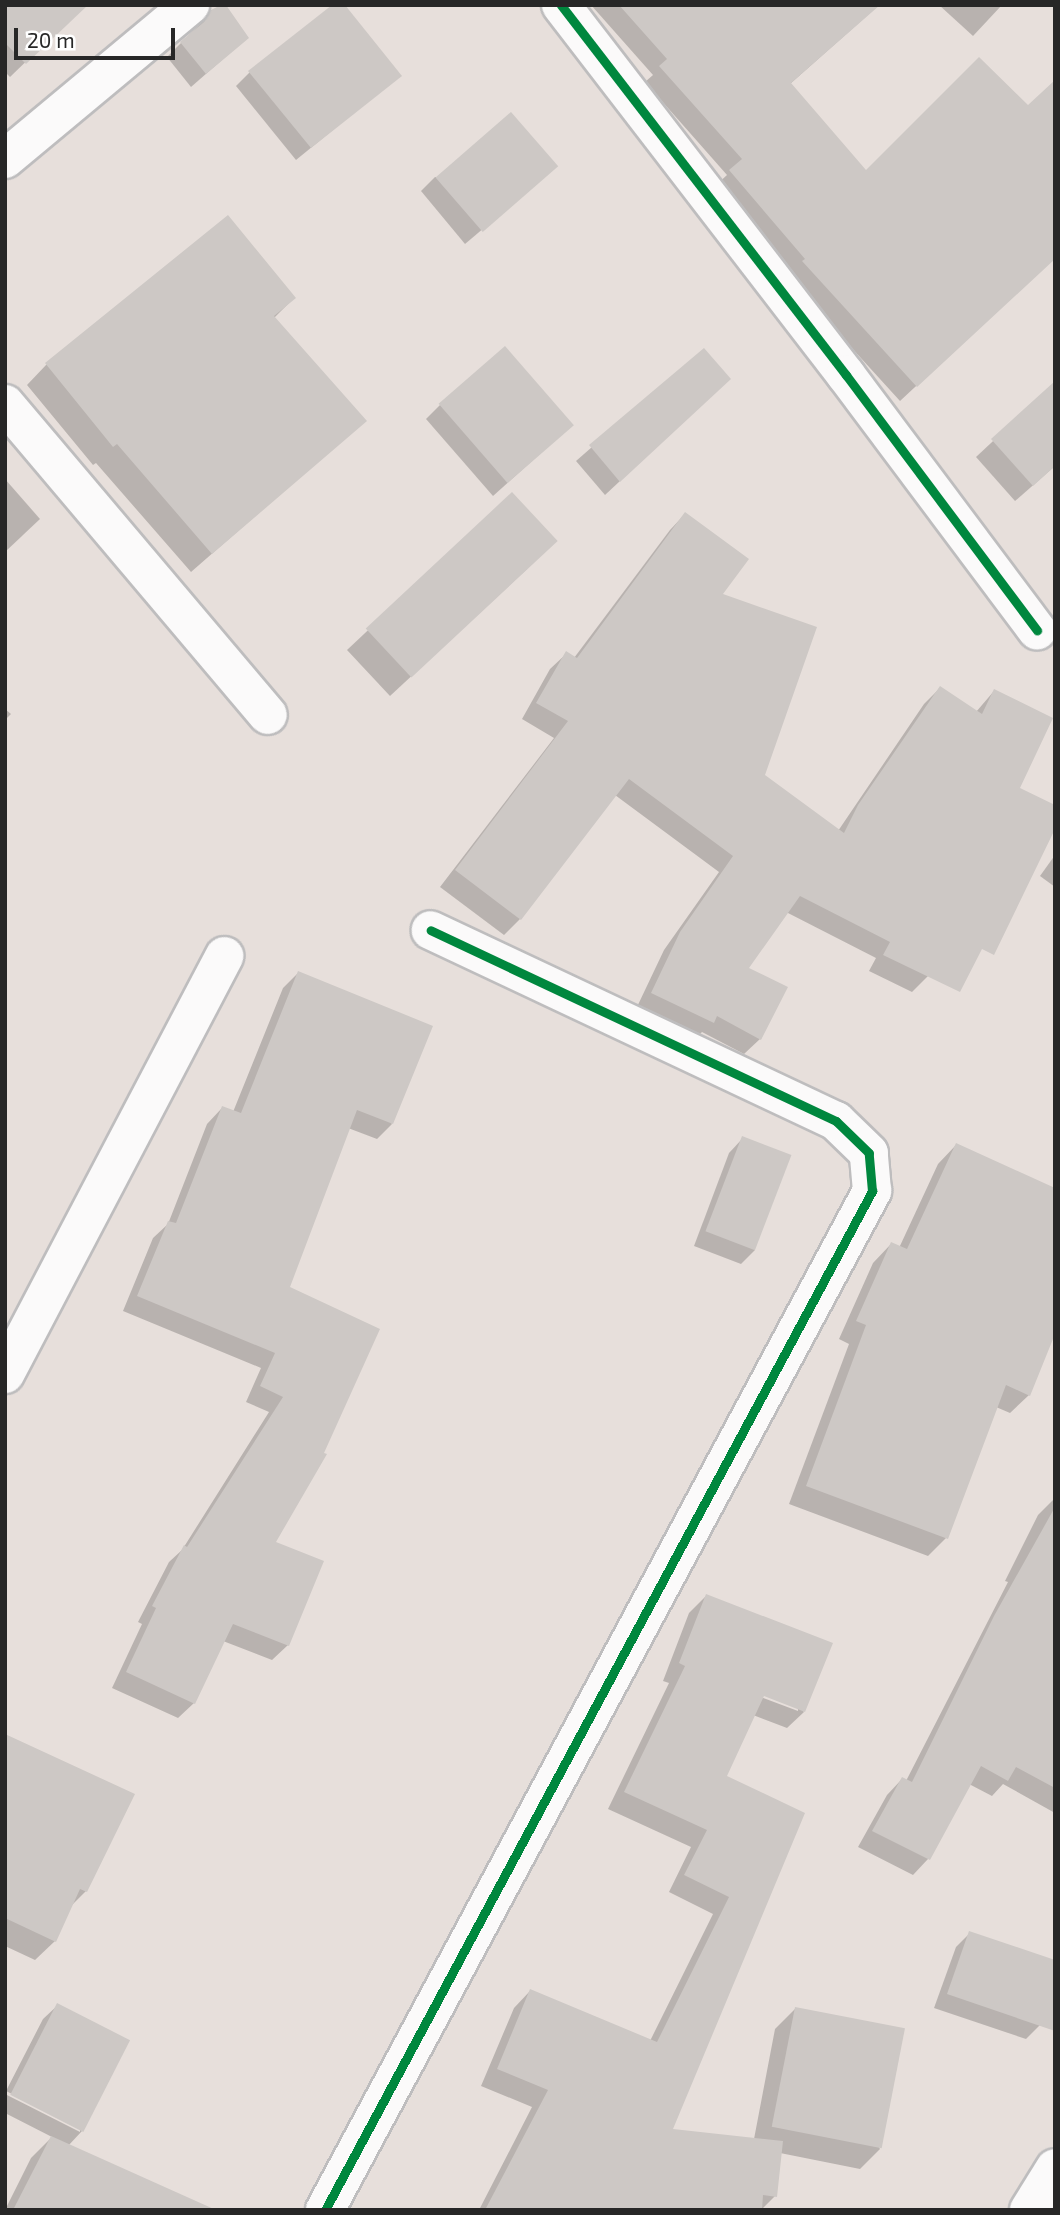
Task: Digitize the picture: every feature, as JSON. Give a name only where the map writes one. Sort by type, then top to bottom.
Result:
[{"type":"street","points":[[5,159],[190,5]]},
{"type":"street","points":[[561,5],[846,375],[1037,630]]},
{"type":"street","points":[[5,404],[268,715]]},
{"type":"street","points":[[325,2210],[872,1191],[869,1153],[836,1121],[431,930]]},
{"type":"street","points":[[5,1374],[224,956]]},
{"type":"street","points":[[1029,2210],[1055,2168]]},
{"type":"building","points":[[5,5],[88,5],[26,64],[5,43]]},
{"type":"building","points":[[226,5],[249,38],[206,74],[180,42],[204,22],[211,10]]},
{"type":"building","points":[[332,5],[345,5],[402,76],[311,148],[248,71]]},
{"type":"building","points":[[619,5],[880,5],[791,83],[866,170],[979,57],[1028,105],[1055,80],[1055,259],[917,387],[802,261],[805,259],[729,170],[742,159],[659,66],[667,59]]},
{"type":"building","points":[[511,112],[558,166],[483,232],[436,178]]},
{"type":"building","points":[[228,215],[296,298],[274,316],[367,421],[212,554],[117,444],[113,447],[45,363]]},
{"type":"building","points":[[505,346],[574,425],[507,483],[439,404]]},
{"type":"building","points":[[704,348],[731,379],[620,482],[589,445]]},
{"type":"building","points":[[1055,381],[1055,466],[1033,486],[991,439]]},
{"type":"building","points":[[512,492],[558,541],[411,677],[366,628]]},
{"type":"building","points":[[685,512],[749,559],[723,594],[817,627],[765,775],[844,833],[858,805],[940,686],[982,714],[994,689],[1053,718],[1020,788],[1055,805],[1055,829],[994,955],[982,949],[960,992],[883,955],[890,942],[800,896],[749,968],[788,987],[761,1040],[717,1016],[714,1023],[651,993],[680,932],[733,856],[629,779],[521,920],[455,870],[568,721],[536,703],[566,651],[577,658]]},
{"type":"building","points":[[298,971],[433,1026],[393,1124],[357,1110],[290,1287],[380,1329],[324,1453],[327,1454],[276,1542],[324,1561],[289,1646],[233,1624],[195,1704],[126,1672],[156,1608],[152,1606],[184,1545],[187,1547],[283,1397],[260,1386],[275,1353],[137,1296],[168,1221],[176,1223],[222,1106],[241,1113]]},
{"type":"building","points":[[742,1136],[791,1155],[755,1250],[705,1231]]},
{"type":"building","points":[[956,1143],[1055,1188],[1055,1334],[1030,1396],[1006,1385],[948,1539],[806,1486],[866,1325],[856,1321],[891,1242],[907,1249]]},
{"type":"building","points":[[1055,1507],[1055,1788],[1016,1767],[1008,1781],[981,1766],[930,1860],[872,1831],[902,1777],[912,1782],[994,1616]]},
{"type":"building","points":[[706,1594],[833,1643],[805,1712],[764,1696],[727,1776],[805,1813],[673,2129],[783,2141],[777,2197],[763,2195],[762,2210],[485,2210],[548,2090],[497,2069],[530,1989],[657,2042],[729,1897],[684,1875],[707,1830],[624,1792],[685,1666],[679,1663]]},
{"type":"building","points":[[5,1734],[135,1794],[87,1892],[80,1889],[56,1942],[5,1918]]},
{"type":"building","points":[[969,1931],[1055,1960],[1055,2031],[947,1994]]},
{"type":"building","points":[[57,2003],[130,2040],[83,2132],[10,2095]]},
{"type":"building","points":[[795,2007],[905,2028],[882,2148],[772,2127]]},
{"type":"building","points":[[51,2136],[216,2210],[13,2210]]},
{"type":"cycle path","points":[[561,5],[846,375],[1037,630]]},
{"type":"cycle path","points":[[325,2210],[872,1191],[869,1153],[836,1121],[431,930]]}]
